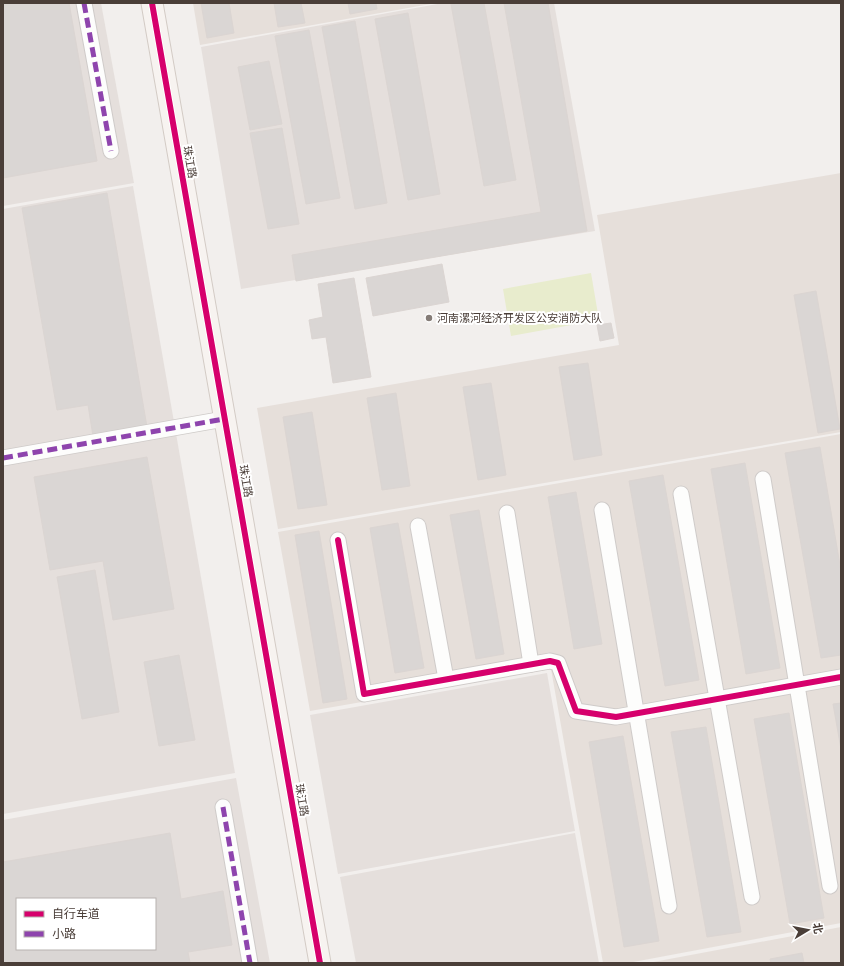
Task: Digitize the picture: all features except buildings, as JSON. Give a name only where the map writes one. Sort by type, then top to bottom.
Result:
[{"type":"street","points":[[84,3],[111,151]]},
{"type":"street","name":"珠江路","points":[[152,3],[320,963]]},
{"type":"street","points":[[3,458],[224,419]]},
{"type":"street","points":[[763,479],[830,886]]},
{"type":"street","points":[[681,494],[752,897]]},
{"type":"street","points":[[602,510],[668,906]]},
{"type":"street","points":[[507,513],[531,664]]},
{"type":"street","points":[[418,526],[446,679]]},
{"type":"street","points":[[338,540],[364,694],[550,661],[558,663],[576,711],[616,717],[841,678]]},
{"type":"street","points":[[223,807],[250,963]]},
{"type":"shaded area","points":[[3,3],[101,3],[134,183],[3,206]]},
{"type":"shaded area","points":[[193,3],[436,3],[200,45]]},
{"type":"shaded area","points":[[443,3],[554,3],[595,231],[241,289],[201,47]]},
{"type":"shaded area","points":[[841,173],[841,432],[278,529],[257,408],[619,345],[597,215]]},
{"type":"shaded area","points":[[133,186],[235,773],[3,814],[3,209]]},
{"type":"shaded area","points":[[841,434],[841,923],[628,963],[603,963],[551,669],[310,711],[278,532]]},
{"type":"shaded area","points":[[547,673],[575,831],[338,874],[310,715]]},
{"type":"shaded area","points":[[236,778],[270,963],[3,963],[3,820]]},
{"type":"shaded area","points":[[575,833],[599,963],[356,963],[340,877]]},
{"type":"shaded area","points":[[841,927],[841,963],[648,963]]},
{"type":"green space","points":[[591,273],[599,320],[511,336],[503,289]]},
{"type":"marked path","points":[[84,3],[111,151]]},
{"type":"marked path","points":[[3,458],[224,419]]},
{"type":"marked path","points":[[223,807],[250,963]]},
{"type":"cycle path","points":[[152,3],[320,963]]},
{"type":"cycle path","points":[[338,540],[364,694],[550,661],[558,663],[576,711],[616,717],[841,677]]},
{"type":"place","name":"河南漯河经济开发区公安消防大队","points":[[429,318]]}]
